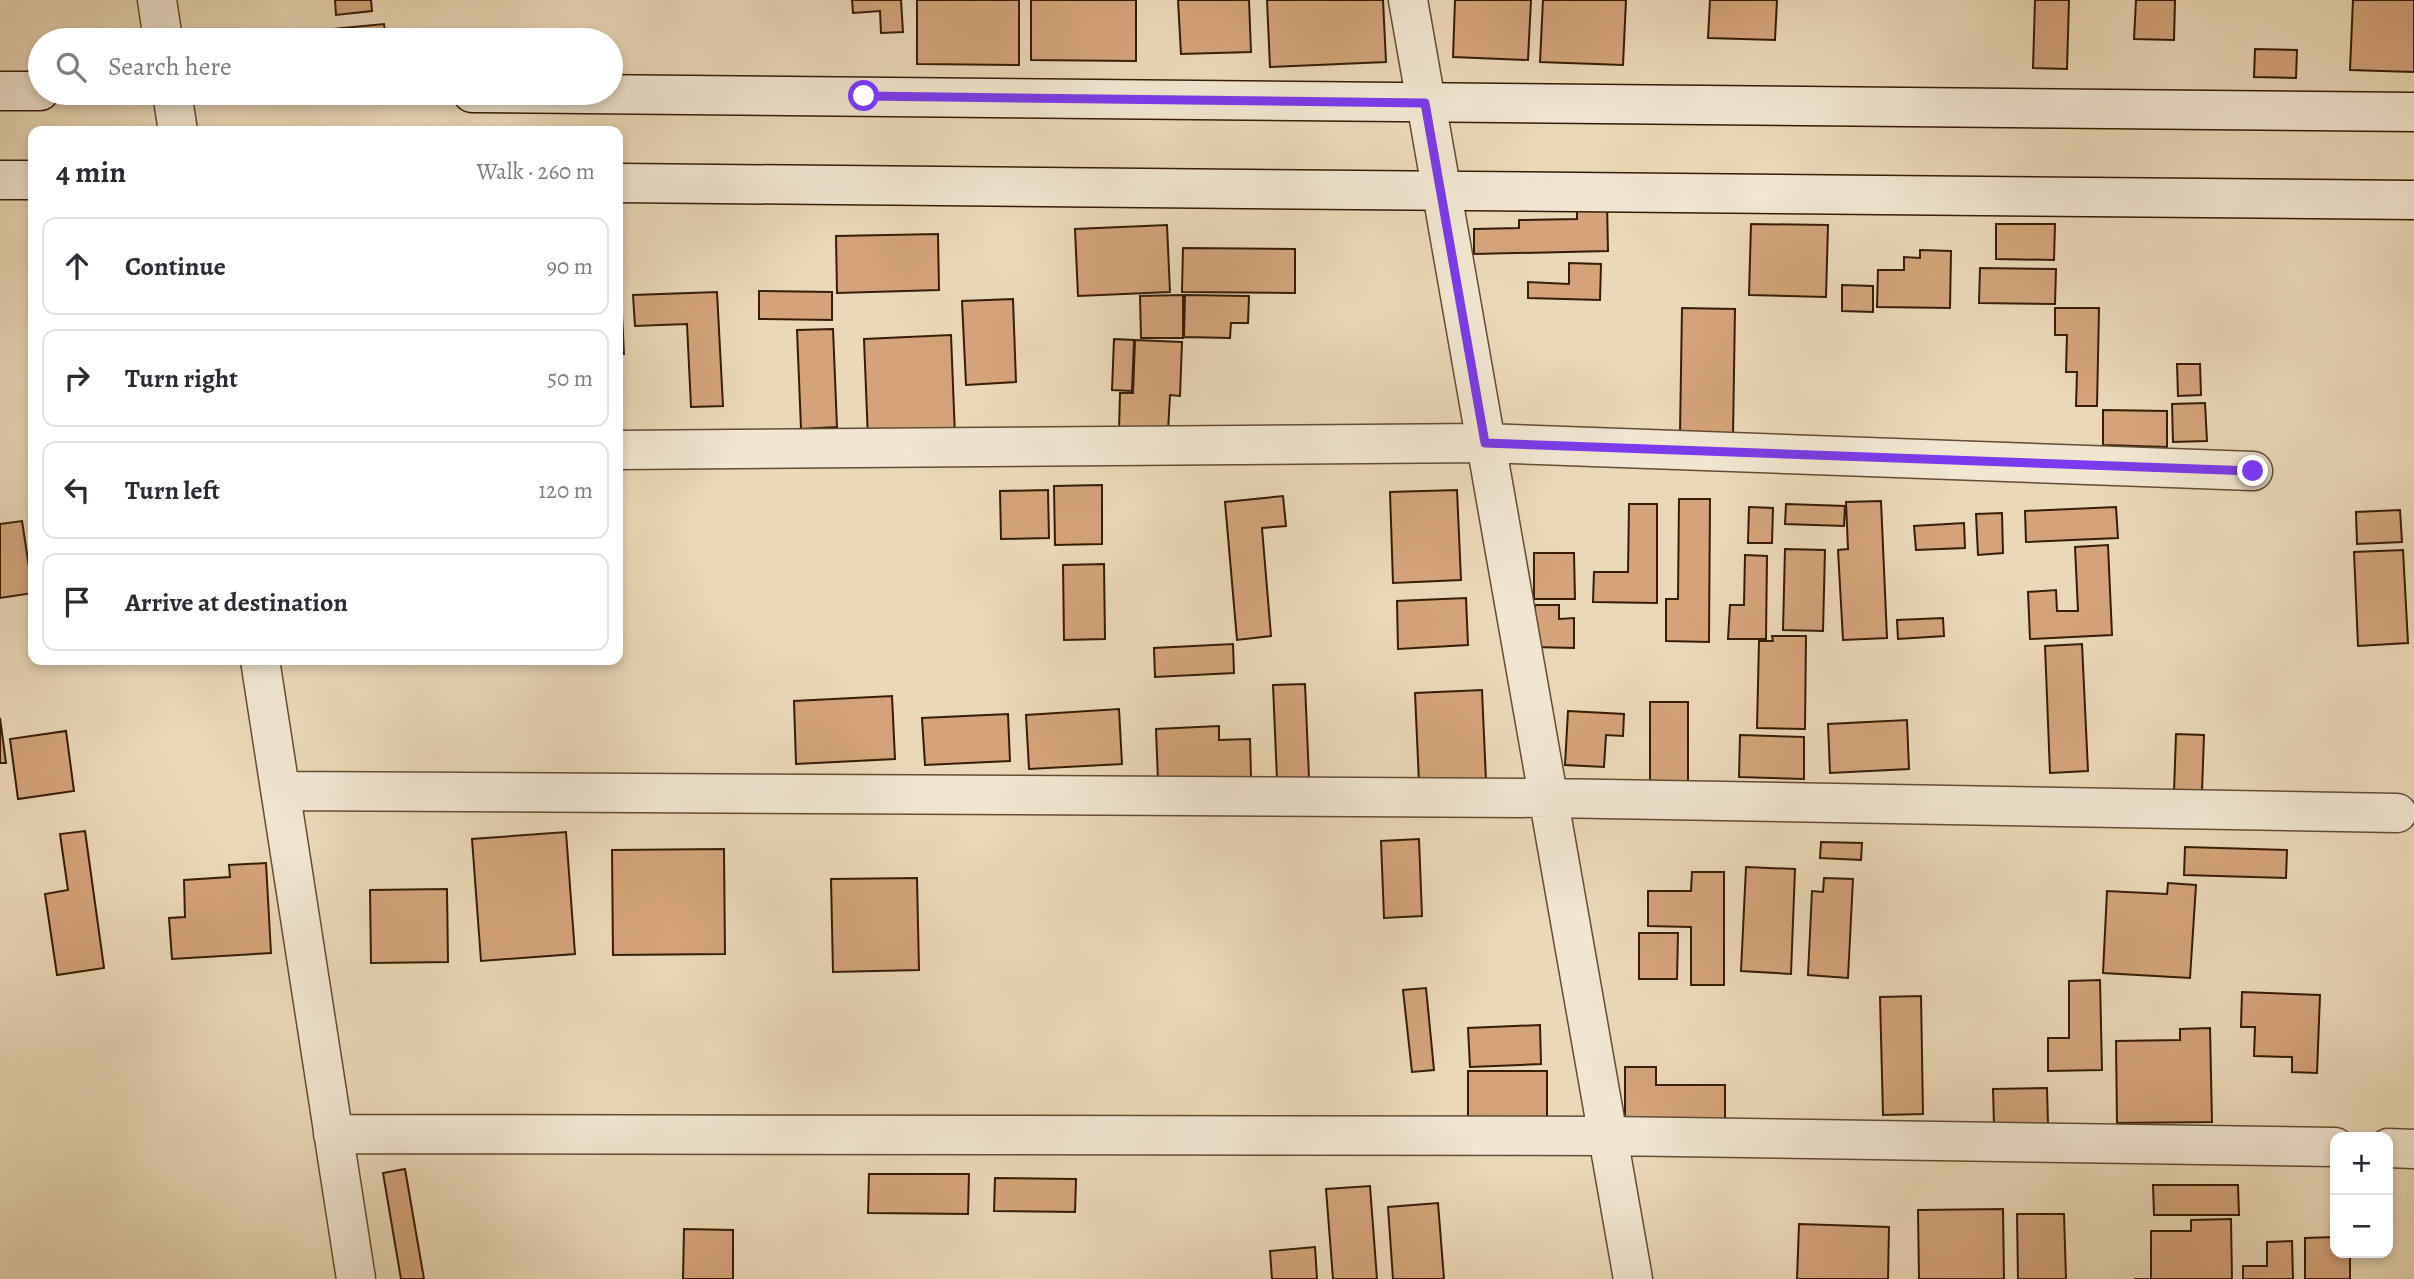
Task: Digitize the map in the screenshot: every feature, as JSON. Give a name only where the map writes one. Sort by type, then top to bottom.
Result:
[{"type":"street","points":[[156,0],[161,28]]},
{"type":"street","points":[[1408,0],[1633,1279]]},
{"type":"street","points":[[0,91],[28,91]]},
{"type":"street","points":[[623,95],[2414,111]]},
{"type":"street","points":[[174,105],[177,126]]},
{"type":"street","points":[[0,180],[28,180]]},
{"type":"street","points":[[623,183],[2414,200]]},
{"type":"street","points":[[623,450],[1485,443],[2253,471]]},
{"type":"street","points":[[261,665],[356,1279]]},
{"type":"street","points":[[281,792],[1548,798],[2397,813]]},
{"type":"street","points":[[333,1135],[1608,1136],[2330,1147]]},
{"type":"street","points":[[2393,1148],[2414,1149]]},
{"type":"building","points":[[335,0],[371,0],[372,11],[336,15]]},
{"type":"building","points":[[852,0],[901,0],[903,32],[881,33],[880,11],[853,13]]},
{"type":"building","points":[[917,0],[1019,0],[1019,65],[917,64]]},
{"type":"building","points":[[1031,0],[1136,0],[1136,61],[1031,60]]},
{"type":"building","points":[[1178,0],[1249,0],[1251,52],[1181,54]]},
{"type":"building","points":[[1267,0],[1383,0],[1386,62],[1270,67]]},
{"type":"building","points":[[1455,0],[1531,0],[1528,60],[1453,57]]},
{"type":"building","points":[[1543,0],[1626,0],[1623,65],[1540,62]]},
{"type":"building","points":[[1710,0],[1777,0],[1775,40],[1708,38]]},
{"type":"building","points":[[2035,0],[2069,0],[2067,69],[2033,68]]},
{"type":"building","points":[[2136,0],[2175,0],[2174,40],[2134,39]]},
{"type":"building","points":[[2353,0],[2414,0],[2414,72],[2350,70]]},
{"type":"building","points":[[384,24],[384,28],[343,28]]},
{"type":"building","points":[[2255,49],[2297,50],[2296,78],[2254,77]]},
{"type":"building","points":[[1607,202],[1608,251],[1474,254],[1474,229],[1519,228],[1519,220],[1577,219],[1577,203]]},
{"type":"building","points":[[1751,224],[1828,225],[1826,297],[1749,295]]},
{"type":"building","points":[[1996,224],[2055,224],[2054,260],[1996,259]]},
{"type":"building","points":[[1167,225],[1170,292],[1078,296],[1075,229]]},
{"type":"building","points":[[938,234],[939,290],[837,293],[836,236]]},
{"type":"building","points":[[1183,248],[1295,249],[1295,293],[1182,292]]},
{"type":"building","points":[[1920,250],[1951,251],[1950,308],[1877,307],[1878,270],[1904,270],[1904,257],[1920,258]]},
{"type":"building","points":[[1569,263],[1601,264],[1600,300],[1528,298],[1528,282],[1569,284]]},
{"type":"building","points":[[1980,268],[2056,269],[2055,304],[1979,303]]},
{"type":"building","points":[[1842,285],[1873,286],[1873,312],[1842,311]]},
{"type":"building","points":[[759,291],[832,292],[832,320],[759,319]]},
{"type":"building","points":[[717,292],[723,406],[691,407],[687,324],[635,326],[633,295]]},
{"type":"building","points":[[1183,295],[1183,338],[1141,338],[1140,296]]},
{"type":"building","points":[[1185,295],[1249,296],[1248,323],[1231,323],[1230,338],[1184,337]]},
{"type":"building","points":[[1013,299],[1016,382],[966,385],[962,301]]},
{"type":"building","points":[[1682,308],[1735,309],[1733,435],[1680,434]]},
{"type":"building","points":[[2055,308],[2099,308],[2097,406],[2076,406],[2077,372],[2066,372],[2067,335],[2055,335]]},
{"type":"building","points":[[833,329],[837,427],[801,429],[797,330]]},
{"type":"building","points":[[951,335],[955,436],[868,440],[864,339]]},
{"type":"building","points":[[1114,339],[1134,340],[1132,391],[1112,390]]},
{"type":"building","points":[[1135,340],[1182,342],[1180,396],[1170,395],[1168,432],[1119,430],[1120,393],[1133,393]]},
{"type":"building","points":[[2177,364],[2200,364],[2201,395],[2178,396]]},
{"type":"building","points":[[2205,403],[2207,441],[2173,442],[2172,404]]},
{"type":"building","points":[[2103,410],[2167,411],[2167,447],[2103,445]]},
{"type":"building","points":[[1102,485],[1102,544],[1055,545],[1054,486]]},
{"type":"building","points":[[1048,490],[1049,538],[1001,539],[1000,491]]},
{"type":"building","points":[[1457,490],[1461,580],[1393,583],[1390,492]]},
{"type":"building","points":[[1283,496],[1286,526],[1262,528],[1271,636],[1237,640],[1225,502]]},
{"type":"building","points":[[1679,499],[1710,499],[1709,642],[1666,641],[1666,599],[1678,599]]},
{"type":"building","points":[[1881,501],[1887,638],[1843,640],[1838,550],[1848,549],[1846,502]]},
{"type":"building","points":[[1629,504],[1657,504],[1657,603],[1593,602],[1594,572],[1628,572]]},
{"type":"building","points":[[1786,504],[1845,506],[1844,526],[1785,524]]},
{"type":"building","points":[[1749,507],[1773,508],[1772,543],[1748,543]]},
{"type":"building","points":[[2116,507],[2118,538],[2026,542],[2025,511]]},
{"type":"building","points":[[2400,510],[2402,542],[2357,544],[2356,512]]},
{"type":"building","points":[[2002,513],[2003,553],[1978,555],[1976,514]]},
{"type":"building","points":[[22,521],[28,560],[28,594],[0,598],[0,524]]},
{"type":"building","points":[[1964,523],[1965,548],[1916,550],[1914,526]]},
{"type":"building","points":[[2108,545],[2112,635],[2030,639],[2028,592],[2056,590],[2057,611],[2078,611],[2075,547]]},
{"type":"building","points":[[1785,549],[1825,550],[1823,631],[1783,630]]},
{"type":"building","points":[[2403,550],[2408,643],[2358,646],[2354,552]]},
{"type":"building","points":[[1534,553],[1574,553],[1575,599],[1534,599]]},
{"type":"building","points":[[1745,555],[1767,556],[1766,639],[1728,639],[1730,605],[1744,605]]},
{"type":"building","points":[[1104,564],[1105,639],[1064,640],[1063,565]]},
{"type":"building","points":[[1466,598],[1468,645],[1398,649],[1397,601]]},
{"type":"building","points":[[1535,605],[1559,605],[1559,619],[1574,618],[1574,648],[1534,647]]},
{"type":"building","points":[[1943,618],[1944,636],[1898,639],[1897,620]]},
{"type":"building","points":[[1772,636],[1806,636],[1805,729],[1757,728],[1759,641],[1773,641]]},
{"type":"building","points":[[1233,644],[1234,673],[1155,677],[1154,648]]},
{"type":"building","points":[[2082,644],[2088,771],[2050,773],[2045,646]]},
{"type":"building","points":[[1305,684],[1309,778],[1277,780],[1273,685]]},
{"type":"building","points":[[1482,690],[1486,781],[1419,783],[1415,693]]},
{"type":"building","points":[[892,696],[895,759],[796,764],[794,701]]},
{"type":"building","points":[[1650,702],[1688,702],[1688,783],[1650,783]]},
{"type":"building","points":[[1119,709],[1122,764],[1029,769],[1026,715]]},
{"type":"building","points":[[1568,711],[1624,714],[1623,736],[1606,735],[1604,767],[1565,765]]},
{"type":"building","points":[[1008,714],[1010,761],[925,765],[922,718]]},
{"type":"building","points":[[0,718],[6,763],[0,763]]},
{"type":"building","points":[[1907,720],[1909,769],[1830,773],[1828,724]]},
{"type":"building","points":[[1219,726],[1219,740],[1250,739],[1251,777],[1158,781],[1156,729]]},
{"type":"building","points":[[66,731],[74,791],[18,799],[10,739]]},
{"type":"building","points":[[2176,734],[2204,735],[2202,792],[2174,792]]},
{"type":"building","points":[[1740,735],[1804,737],[1804,779],[1739,777]]},
{"type":"building","points":[[85,831],[104,968],[57,975],[45,894],[68,890],[60,834]]},
{"type":"building","points":[[566,832],[575,954],[481,961],[472,839]]},
{"type":"building","points":[[1419,839],[1422,916],[1384,918],[1381,841]]},
{"type":"building","points":[[1821,842],[1862,843],[1861,860],[1820,858]]},
{"type":"building","points":[[2185,847],[2287,850],[2286,878],[2184,875]]},
{"type":"building","points":[[724,849],[725,954],[613,955],[612,850]]},
{"type":"building","points":[[266,863],[271,953],[172,959],[169,918],[185,917],[184,880],[230,877],[229,865]]},
{"type":"building","points":[[1746,867],[1795,869],[1791,974],[1741,971]]},
{"type":"building","points":[[1692,872],[1724,872],[1724,985],[1691,985],[1691,927],[1648,926],[1648,891],[1691,891]]},
{"type":"building","points":[[917,878],[919,970],[833,972],[831,879]]},
{"type":"building","points":[[1824,878],[1853,879],[1848,978],[1808,975],[1812,891],[1823,892]]},
{"type":"building","points":[[2168,883],[2196,885],[2190,978],[2103,973],[2107,891],[2167,894]]},
{"type":"building","points":[[447,889],[448,962],[371,963],[370,890]]},
{"type":"building","points":[[1639,933],[1678,933],[1677,979],[1639,979]]},
{"type":"building","points":[[2100,980],[2102,1070],[2048,1071],[2048,1038],[2069,1038],[2069,981]]},
{"type":"building","points":[[1426,988],[1434,1070],[1412,1072],[1403,990]]},
{"type":"building","points":[[2242,992],[2320,995],[2317,1073],[2292,1072],[2292,1057],[2254,1056],[2255,1027],[2241,1027]]},
{"type":"building","points":[[1921,996],[1923,1114],[1883,1115],[1880,997]]},
{"type":"building","points":[[1540,1025],[1541,1064],[1470,1067],[1468,1028]]},
{"type":"building","points":[[2210,1028],[2212,1122],[2117,1123],[2116,1041],[2180,1040],[2180,1029]]},
{"type":"building","points":[[1625,1067],[1656,1067],[1656,1085],[1725,1085],[1725,1126],[1625,1126]]},
{"type":"building","points":[[1468,1071],[1547,1071],[1547,1121],[1468,1120]]},
{"type":"building","points":[[2047,1088],[2048,1124],[1994,1125],[1993,1089]]},
{"type":"building","points":[[405,1169],[424,1279],[401,1279],[383,1173]]},
{"type":"building","points":[[869,1174],[969,1174],[968,1214],[868,1213]]},
{"type":"building","points":[[995,1178],[1076,1179],[1075,1212],[994,1211]]},
{"type":"building","points":[[2153,1185],[2238,1185],[2239,1215],[2154,1215]]},
{"type":"building","points":[[1370,1186],[1377,1279],[1333,1279],[1326,1189]]},
{"type":"building","points":[[1438,1203],[1444,1279],[1393,1279],[1388,1207]]},
{"type":"building","points":[[2003,1209],[2004,1279],[1919,1279],[1918,1210]]},
{"type":"building","points":[[2017,1214],[2064,1214],[2066,1279],[2018,1279]]},
{"type":"building","points":[[2231,1219],[2232,1279],[2151,1279],[2151,1231],[2191,1231],[2191,1220]]},
{"type":"building","points":[[1799,1224],[1889,1227],[1888,1279],[1797,1279]]},
{"type":"building","points":[[684,1229],[733,1230],[733,1279],[683,1279]]},
{"type":"building","points":[[2330,1237],[2330,1258],[2350,1258],[2350,1279],[2305,1279],[2305,1238]]},
{"type":"building","points":[[2292,1241],[2293,1279],[2243,1279],[2243,1266],[2267,1266],[2267,1242]]},
{"type":"building","points":[[1315,1247],[1317,1279],[1272,1279],[1270,1251]]},
{"type":"route","points":[[864,96],[1425,103],[1485,443],[2253,471]]}]
